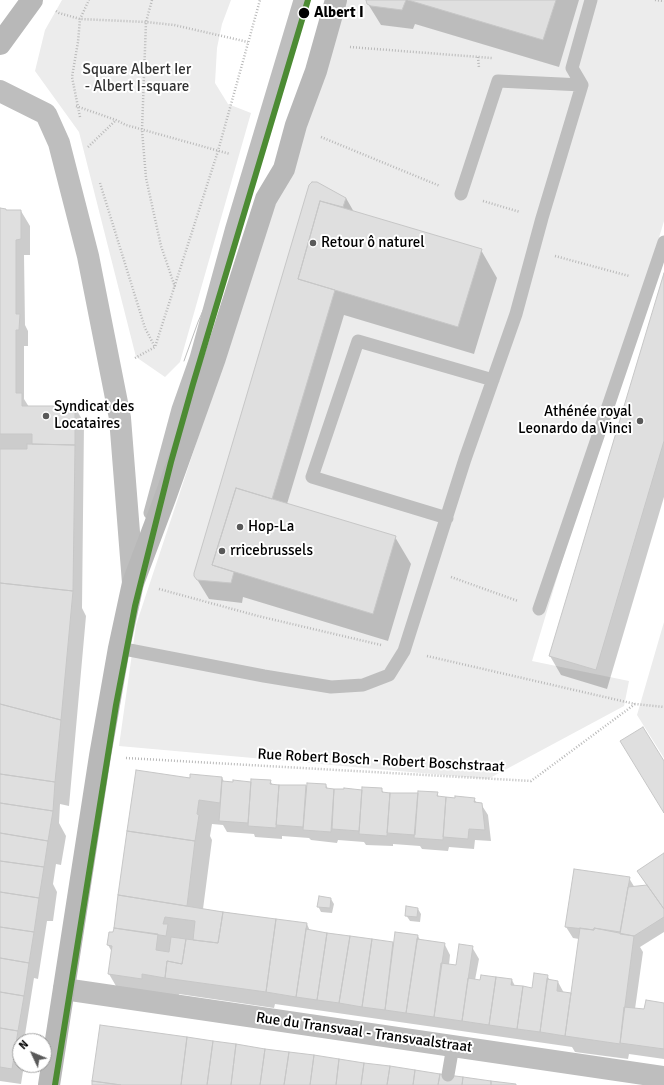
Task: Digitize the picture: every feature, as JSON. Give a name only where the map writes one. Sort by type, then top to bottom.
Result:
[{"type":"main road","points":[[0,44],[32,0]]},
{"type":"main road","points":[[49,1085],[100,756],[119,648],[133,583],[168,491],[215,358],[266,199],[284,169],[296,125],[316,71],[336,0]]},
{"type":"street","points":[[0,91],[46,114],[59,143],[88,256],[120,418],[133,583]]},
{"type":"street","name":"Rue du Transvaal - Transvaalstraat","points":[[64,989],[664,1077]]},
{"type":"lane","points":[[133,583],[155,490],[178,409],[196,358],[232,227],[300,0]]},
{"type":"lane","points":[[119,648],[264,676],[331,687],[363,685],[389,675],[404,651],[465,459],[516,314],[542,218],[582,85],[572,68],[592,0]]},
{"type":"lane","points":[[461,194],[498,81],[582,85]]},
{"type":"lane","points":[[539,609],[664,242]]},
{"type":"lane","points":[[447,518],[312,477],[358,341],[493,380]]},
{"type":"lane","points":[[448,1075],[453,1046]]},
{"type":"path","points":[[80,120],[72,77],[80,19],[89,0]]},
{"type":"path","points":[[152,0],[146,22],[142,130],[146,178],[161,246],[175,287]]},
{"type":"path","points":[[98,180],[145,328],[155,347],[218,151],[260,0]]},
{"type":"path","points":[[655,0],[664,1]]},
{"type":"path","points":[[53,9],[59,13],[80,19],[146,22],[174,25],[248,42]]},
{"type":"path","points":[[348,47],[494,58]]},
{"type":"path","points":[[71,108],[77,106],[126,125],[236,156]]},
{"type":"path","points":[[87,147],[116,120]]},
{"type":"path","points":[[321,137],[461,194],[542,218]]},
{"type":"path","points":[[86,140],[90,154]]},
{"type":"path","points":[[556,256],[651,282]]},
{"type":"path","points":[[455,578],[539,609]]},
{"type":"path","name":"Rue Robert Bosch - Robert Boschstraat","points":[[100,756],[531,781],[635,704]]},
{"type":"green space","name":"Square Albert Ier - Albert I-square","points":[[62,0],[231,0],[222,24],[217,48],[215,83],[228,104],[251,113],[180,362],[165,377],[136,357],[79,132],[35,71],[45,30]]},
{"type":"green space","points":[[343,0],[664,0],[664,221],[532,661],[629,681],[624,706],[488,779],[119,746],[136,625]]},
{"type":"green space","points":[[664,622],[664,758],[637,715]]},
{"type":"building","points":[[366,0],[406,0],[402,10],[371,6],[367,4]]},
{"type":"building","points":[[408,0],[556,0],[543,40]]},
{"type":"building","points":[[312,182],[317,182],[346,198],[343,207],[320,201],[298,279],[335,290],[272,499],[236,488],[212,565],[234,572],[231,583],[197,580],[194,573],[309,185]]},
{"type":"building","points":[[320,201],[482,249],[458,327],[298,279]]},
{"type":"building","points":[[0,208],[6,210],[21,210],[21,239],[16,240],[16,314],[20,314],[19,330],[16,330],[16,393],[22,393],[22,406],[75,406],[75,445],[32,444],[32,434],[0,434]]},
{"type":"building","name":"Athénée royal Leonardo da Vinci","points":[[664,273],[664,441],[596,670],[549,656]]},
{"type":"building","points":[[27,444],[75,445],[73,591],[0,583],[0,449],[27,449]]},
{"type":"building","points":[[236,488],[396,536],[373,614],[212,565]]},
{"type":"building","points":[[0,583],[73,591],[61,720],[0,704]]},
{"type":"building","points":[[0,704],[61,720],[55,782],[0,774]]},
{"type":"building","points":[[643,727],[664,761],[664,813],[620,741]]},
{"type":"building","points":[[136,770],[190,778],[190,774],[222,777],[220,803],[199,800],[197,814],[199,815],[195,841],[127,831]]},
{"type":"building","points":[[0,774],[55,782],[53,811],[0,803]]},
{"type":"building","points":[[251,779],[271,780],[270,784],[279,785],[276,828],[248,826]]},
{"type":"building","points":[[233,780],[251,782],[248,823],[219,821],[222,781],[233,782]]},
{"type":"building","points":[[307,783],[326,784],[326,788],[334,789],[331,832],[303,830]]},
{"type":"building","points":[[279,785],[306,785],[303,827],[276,825]]},
{"type":"building","points":[[362,787],[382,788],[382,792],[390,793],[387,836],[359,834]]},
{"type":"building","points":[[344,788],[362,790],[359,831],[332,829],[334,789]]},
{"type":"building","points":[[418,791],[438,792],[437,796],[446,797],[443,840],[414,838]]},
{"type":"building","points":[[390,793],[418,793],[415,835],[387,833]]},
{"type":"building","points":[[455,796],[475,798],[474,802],[482,803],[485,830],[469,829],[468,839],[443,837],[446,797],[455,798]]},
{"type":"building","points":[[0,803],[53,811],[48,841],[0,833]]},
{"type":"building","points":[[127,831],[195,841],[187,906],[118,895]]},
{"type":"building","points":[[0,833],[48,841],[44,867],[0,861]]},
{"type":"building","points":[[664,853],[664,909],[637,871]]},
{"type":"building","points":[[0,861],[44,867],[39,898],[0,892]]},
{"type":"building","points":[[574,869],[630,877],[620,932],[594,928],[594,930],[565,927]]},
{"type":"building","points":[[647,885],[664,909],[664,917],[634,936],[620,934],[628,887]]},
{"type":"building","points":[[0,892],[39,898],[34,932],[0,927]]},
{"type":"building","points":[[118,895],[223,912],[218,943],[193,940],[195,921],[165,917],[163,924],[168,924],[166,936],[114,928]]},
{"type":"building","points":[[319,896],[331,898],[330,908],[317,907]]},
{"type":"building","points":[[406,906],[418,908],[417,917],[405,916]]},
{"type":"building","points":[[223,912],[276,919],[266,992],[165,978],[167,961],[182,964],[186,939],[218,943]]},
{"type":"building","points":[[276,919],[307,923],[296,997],[266,992]]},
{"type":"building","points":[[0,927],[34,932],[29,963],[0,958]]},
{"type":"building","points":[[114,928],[158,934],[156,950],[169,952],[171,937],[186,939],[182,964],[167,961],[165,978],[142,974],[142,979],[108,974],[112,946],[107,945],[109,932],[113,932]]},
{"type":"building","points":[[580,928],[594,930],[594,928],[634,936],[620,1044],[565,1036]]},
{"type":"building","points":[[306,929],[327,933],[317,1000],[296,997]]},
{"type":"building","points":[[395,932],[418,935],[406,1013],[385,1010]]},
{"type":"building","points":[[327,933],[350,936],[339,1003],[317,1000]]},
{"type":"building","points":[[350,936],[372,939],[362,1007],[339,1003]]},
{"type":"building","points":[[372,939],[393,942],[385,1010],[362,1007]]},
{"type":"building","points":[[417,939],[445,943],[434,1017],[406,1013]]},
{"type":"building","points":[[459,944],[473,946],[462,1021],[434,1017],[441,963],[456,965]]},
{"type":"building","points":[[0,958],[29,963],[24,996],[0,992]]},
{"type":"building","points":[[534,973],[548,975],[540,1032],[517,1029],[523,986],[532,988]]},
{"type":"building","points":[[481,975],[496,977],[489,1025],[462,1021],[468,978],[480,980]]},
{"type":"building","points":[[496,977],[512,979],[511,985],[523,986],[517,1029],[489,1025]]},
{"type":"building","points":[[547,979],[558,981],[557,991],[571,993],[565,1036],[540,1032]]},
{"type":"building","points":[[0,992],[24,996],[18,1031],[0,1028]]},
{"type":"building","points":[[646,1000],[664,1003],[664,1049],[620,1043],[624,1007],[644,1009]]},
{"type":"building","points":[[100,1025],[187,1037],[181,1085],[121,1085],[92,1081]]},
{"type":"building","points":[[0,1028],[18,1031],[18,1033],[12,1033],[12,1069],[0,1067]]},
{"type":"building","points":[[187,1037],[213,1041],[207,1085],[181,1085]]},
{"type":"building","points":[[213,1041],[236,1044],[231,1085],[207,1085]]},
{"type":"building","points":[[236,1044],[265,1049],[260,1085],[231,1085]]},
{"type":"building","points":[[265,1049],[289,1052],[284,1085],[260,1085]]},
{"type":"building","points":[[289,1052],[314,1055],[310,1085],[284,1085]]},
{"type":"building","points":[[314,1055],[339,1059],[336,1085],[310,1085]]},
{"type":"building","points":[[339,1059],[364,1063],[361,1085],[336,1085]]},
{"type":"building","points":[[364,1063],[390,1066],[387,1085],[361,1085]]},
{"type":"building","points":[[390,1066],[415,1070],[413,1085],[387,1085]]},
{"type":"building","points":[[415,1070],[440,1074],[438,1085],[413,1085]]},
{"type":"building","points":[[440,1074],[463,1077],[462,1085],[438,1085]]},
{"type":"building","points":[[463,1077],[491,1081],[491,1085],[462,1085]]},
{"type":"building","points":[[92,1081],[121,1085],[92,1085]]},
{"type":"building","points":[[491,1081],[516,1084],[516,1085],[491,1085]]},
{"type":"tram line","points":[[184,361],[198,322],[241,224]]},
{"type":"transit line","points":[[55,1085],[116,705],[135,606],[171,462],[193,384],[308,0]]},
{"type":"place","name":"Albert I","points":[[304,13]]},
{"type":"place","name":"Retour ô naturel","points":[[313,243]]},
{"type":"place","name":"Syndicat des Locataires","points":[[46,416]]},
{"type":"place","name":"Athénée royal Leonardo da Vinci","points":[[640,421]]},
{"type":"place","name":"Hop-La","points":[[240,527]]},
{"type":"place","name":"rricebrussels","points":[[222,551]]}]
